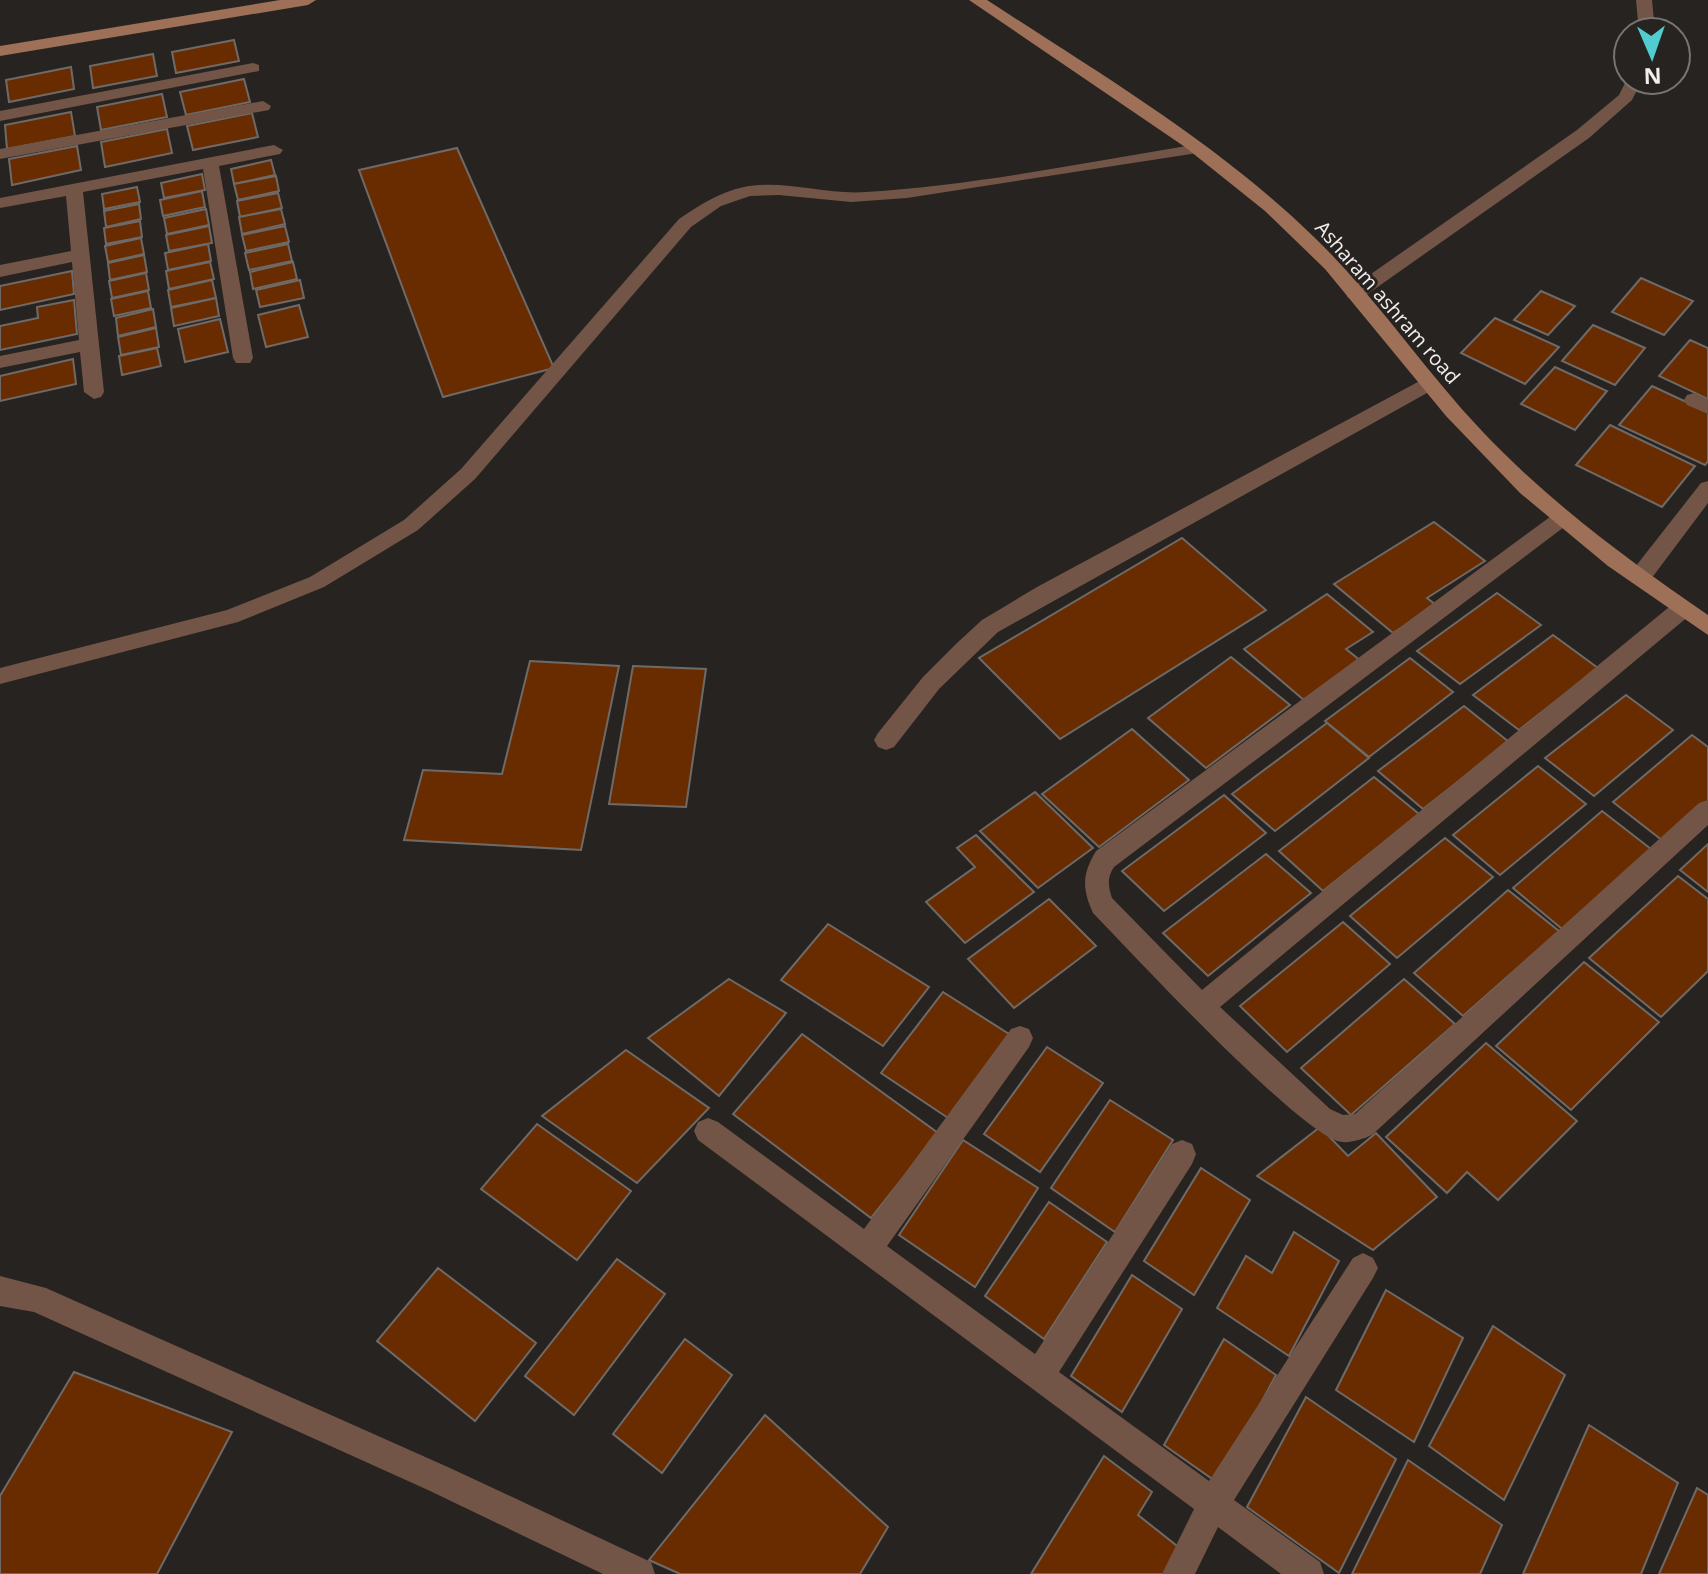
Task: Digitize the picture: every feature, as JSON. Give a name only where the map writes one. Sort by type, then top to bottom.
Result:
[{"type":"street","points":[[0,51],[308,0]]},
{"type":"street","name":"Asharam ashram road","points":[[977,0],[1198,149],[1310,242],[1476,437],[1561,519],[1708,626]]},
{"type":"street","points":[[0,116],[253,68]]},
{"type":"street","points":[[1355,294],[1583,134],[1626,96]]},
{"type":"street","points":[[0,154],[263,106]]},
{"type":"street","points":[[0,203],[274,150]]},
{"type":"street","points":[[210,162],[243,358]]},
{"type":"street","points":[[74,189],[94,392]]},
{"type":"street","points":[[0,271],[81,255]]},
{"type":"street","points":[[0,362],[89,344]]},
{"type":"street","points":[[886,740],[931,683],[990,626],[1429,383]]},
{"type":"street","points":[[1640,577],[1708,488]]},
{"type":"street","points":[[1561,519],[1105,859],[1094,876],[1095,890],[1102,905],[1201,1007],[1320,1118],[1341,1129],[1362,1126],[1708,810]]},
{"type":"street","points":[[1201,1007],[1682,609]]},
{"type":"street","points":[[868,1248],[1020,1038]]},
{"type":"street","points":[[708,1131],[1308,1574]]},
{"type":"street","points":[[1039,1375],[1182,1154]]},
{"type":"street","points":[[1178,1574],[1213,1504],[1363,1268]]},
{"type":"street","points":[[0,1291],[36,1298],[439,1479],[639,1574]]},
{"type":"lane","points":[[0,676],[231,617],[317,582],[411,525],[468,474],[685,223],[727,197],[749,191],[774,190],[829,197],[892,195],[1198,149]]},
{"type":"building","points":[[234,40],[239,61],[176,73],[172,52]]},
{"type":"building","points":[[153,54],[157,76],[93,88],[90,66]]},
{"type":"building","points":[[71,67],[74,89],[9,102],[6,80]]},
{"type":"building","points":[[244,79],[250,102],[186,115],[180,92]]},
{"type":"building","points":[[162,94],[167,117],[101,130],[97,107]]},
{"type":"building","points":[[71,112],[75,136],[7,149],[5,125]]},
{"type":"building","points":[[252,113],[258,137],[193,150],[187,126]]},
{"type":"building","points":[[167,129],[172,153],[105,167],[101,142]]},
{"type":"building","points":[[77,146],[81,170],[12,185],[9,159]]},
{"type":"building","points":[[457,148],[554,368],[443,397],[359,170]]},
{"type":"building","points":[[271,160],[275,175],[234,184],[231,169]]},
{"type":"building","points":[[202,174],[205,190],[164,198],[161,183]]},
{"type":"building","points":[[276,176],[279,191],[238,200],[234,184]]},
{"type":"building","points":[[137,187],[140,202],[104,209],[102,194]]},
{"type":"building","points":[[202,191],[205,207],[163,216],[160,200]]},
{"type":"building","points":[[278,193],[282,208],[240,217],[237,201]]},
{"type":"building","points":[[139,204],[141,219],[106,227],[104,211]]},
{"type":"building","points":[[206,209],[209,225],[167,234],[164,218]]},
{"type":"building","points":[[281,209],[285,224],[242,234],[239,217]]},
{"type":"building","points":[[140,221],[142,237],[106,244],[104,228]]},
{"type":"building","points":[[209,226],[212,243],[169,251],[166,235]]},
{"type":"building","points":[[285,226],[289,242],[246,251],[242,235]]},
{"type":"building","points":[[141,238],[144,254],[108,262],[105,246]]},
{"type":"building","points":[[208,244],[211,261],[168,270],[165,253]]},
{"type":"building","points":[[288,244],[292,261],[249,270],[245,253]]},
{"type":"building","points":[[144,255],[147,272],[110,280],[108,263]]},
{"type":"building","points":[[210,262],[214,279],[169,289],[166,271]]},
{"type":"building","points":[[293,262],[297,279],[253,289],[250,272]]},
{"type":"building","points":[[72,271],[74,294],[0,310],[0,286]]},
{"type":"building","points":[[146,273],[149,290],[112,298],[109,281]]},
{"type":"building","points":[[1641,278],[1693,301],[1664,335],[1612,312]]},
{"type":"building","points":[[212,280],[216,298],[171,307],[168,290]]},
{"type":"building","points":[[300,280],[304,298],[260,307],[256,290]]},
{"type":"building","points":[[148,291],[151,308],[114,316],[111,299]]},
{"type":"building","points":[[1541,291],[1575,306],[1548,335],[1514,320]]},
{"type":"building","points":[[216,298],[219,316],[174,326],[171,308]]},
{"type":"building","points":[[74,300],[77,334],[0,350],[0,326],[38,318],[37,307]]},
{"type":"building","points":[[299,305],[308,337],[266,347],[258,315]]},
{"type":"building","points":[[153,309],[156,327],[118,336],[116,318]]},
{"type":"building","points":[[1495,318],[1559,347],[1525,384],[1461,353]]},
{"type":"building","points":[[220,319],[228,352],[185,362],[178,329]]},
{"type":"building","points":[[1593,325],[1645,348],[1615,385],[1562,361]]},
{"type":"building","points":[[156,328],[159,347],[121,355],[118,337]]},
{"type":"building","points":[[1690,340],[1708,348],[1708,399],[1659,376]]},
{"type":"building","points":[[157,348],[161,366],[122,375],[119,356]]},
{"type":"building","points":[[73,359],[76,384],[0,401],[0,376]]},
{"type":"building","points":[[1555,367],[1607,391],[1575,430],[1521,404]]},
{"type":"building","points":[[1652,386],[1708,412],[1708,461],[1705,465],[1619,425]]},
{"type":"building","points":[[1610,425],[1695,466],[1662,507],[1576,465]]},
{"type":"building","points":[[1434,522],[1485,561],[1427,598],[1436,605],[1393,633],[1334,584]]},
{"type":"building","points":[[1182,538],[1266,610],[1060,739],[979,658]]},
{"type":"building","points":[[1497,593],[1541,625],[1460,684],[1417,651]]},
{"type":"building","points":[[1327,594],[1373,632],[1346,649],[1361,661],[1305,701],[1244,649]]},
{"type":"building","points":[[1553,635],[1598,668],[1519,730],[1473,695]]},
{"type":"building","points":[[1231,657],[1290,705],[1206,768],[1148,718]]},
{"type":"building","points":[[1410,658],[1453,692],[1369,757],[1325,721]]},
{"type":"building","points":[[530,661],[619,666],[581,850],[404,840],[423,770],[502,774]]},
{"type":"building","points":[[633,666],[706,669],[686,807],[609,804]]},
{"type":"building","points":[[1626,695],[1673,730],[1594,796],[1545,758]]},
{"type":"building","points":[[1464,706],[1509,742],[1423,809],[1378,771]]},
{"type":"building","points":[[1327,723],[1369,758],[1275,831],[1232,794]]},
{"type":"building","points":[[1132,729],[1189,780],[1099,847],[1042,794]]},
{"type":"building","points":[[1692,735],[1708,747],[1708,802],[1663,841],[1613,802]]},
{"type":"building","points":[[1538,766],[1586,804],[1500,875],[1453,835]]},
{"type":"building","points":[[1374,777],[1419,814],[1323,891],[1279,851]]},
{"type":"building","points":[[1035,792],[1093,848],[1038,888],[980,831]]},
{"type":"building","points":[[1224,795],[1266,833],[1164,911],[1122,871]]},
{"type":"building","points":[[1602,811],[1651,849],[1562,929],[1513,888]]},
{"type":"building","points":[[976,835],[1034,892],[965,943],[926,902],[975,867],[957,848]]},
{"type":"building","points":[[1445,838],[1493,877],[1397,958],[1350,916]]},
{"type":"building","points":[[1708,844],[1708,892],[1680,870]]},
{"type":"building","points":[[1266,854],[1311,893],[1208,976],[1163,933]]},
{"type":"building","points":[[1678,876],[1708,899],[1708,971],[1661,1017],[1589,958]]},
{"type":"building","points":[[1508,890],[1559,931],[1463,1016],[1414,973]]},
{"type":"building","points":[[1049,899],[1096,946],[1014,1008],[968,959]]},
{"type":"building","points":[[1343,922],[1390,964],[1287,1052],[1240,1006]]},
{"type":"building","points":[[828,924],[929,987],[883,1046],[781,980]]},
{"type":"building","points":[[1584,962],[1659,1022],[1571,1110],[1496,1046]]},
{"type":"building","points":[[729,979],[786,1013],[719,1096],[648,1038]]},
{"type":"building","points":[[1404,979],[1455,1024],[1351,1115],[1301,1068]]},
{"type":"building","points":[[943,992],[1009,1034],[948,1118],[881,1073]]},
{"type":"building","points":[[802,1034],[938,1133],[871,1218],[733,1114]]},
{"type":"building","points":[[1486,1043],[1577,1121],[1498,1200],[1467,1172],[1447,1193],[1386,1137]]},
{"type":"building","points":[[1047,1047],[1103,1083],[1040,1172],[984,1134]]},
{"type":"building","points":[[626,1050],[709,1108],[637,1183],[542,1116]]},
{"type":"building","points":[[1110,1100],[1173,1140],[1115,1232],[1051,1188]]},
{"type":"building","points":[[537,1124],[631,1191],[577,1260],[481,1189]]},
{"type":"building","points":[[1320,1127],[1348,1156],[1376,1133],[1437,1197],[1373,1250],[1257,1176]]},
{"type":"building","points":[[963,1140],[1038,1188],[975,1287],[899,1235]]},
{"type":"building","points":[[1201,1168],[1250,1200],[1194,1295],[1144,1261]]},
{"type":"building","points":[[1049,1202],[1107,1242],[1044,1339],[985,1296]]},
{"type":"building","points":[[1294,1232],[1339,1261],[1289,1356],[1217,1308],[1246,1256],[1272,1273]]},
{"type":"building","points":[[617,1259],[665,1294],[574,1415],[525,1376]]},
{"type":"building","points":[[438,1268],[536,1343],[475,1421],[377,1341]]},
{"type":"building","points":[[1132,1275],[1182,1309],[1122,1412],[1071,1376]]},
{"type":"building","points":[[1386,1290],[1463,1338],[1414,1442],[1336,1390]]},
{"type":"building","points":[[1493,1326],[1565,1375],[1504,1500],[1429,1446]]},
{"type":"building","points":[[685,1339],[732,1375],[662,1473],[613,1434]]},
{"type":"building","points":[[1224,1339],[1276,1375],[1218,1483],[1164,1445]]},
{"type":"building","points":[[74,1372],[232,1432],[157,1574],[0,1574],[0,1496]]},
{"type":"building","points":[[1306,1397],[1396,1459],[1339,1573],[1247,1507]]},
{"type":"building","points":[[765,1415],[888,1527],[860,1574],[680,1574],[649,1560]]},
{"type":"building","points":[[1589,1425],[1678,1483],[1641,1574],[1523,1574]]},
{"type":"building","points":[[1104,1456],[1152,1492],[1138,1515],[1186,1553],[1174,1574],[1031,1574]]},
{"type":"building","points":[[1408,1460],[1502,1525],[1480,1574],[1352,1574]]},
{"type":"building","points":[[1697,1488],[1708,1495],[1708,1574],[1659,1574]]}]
